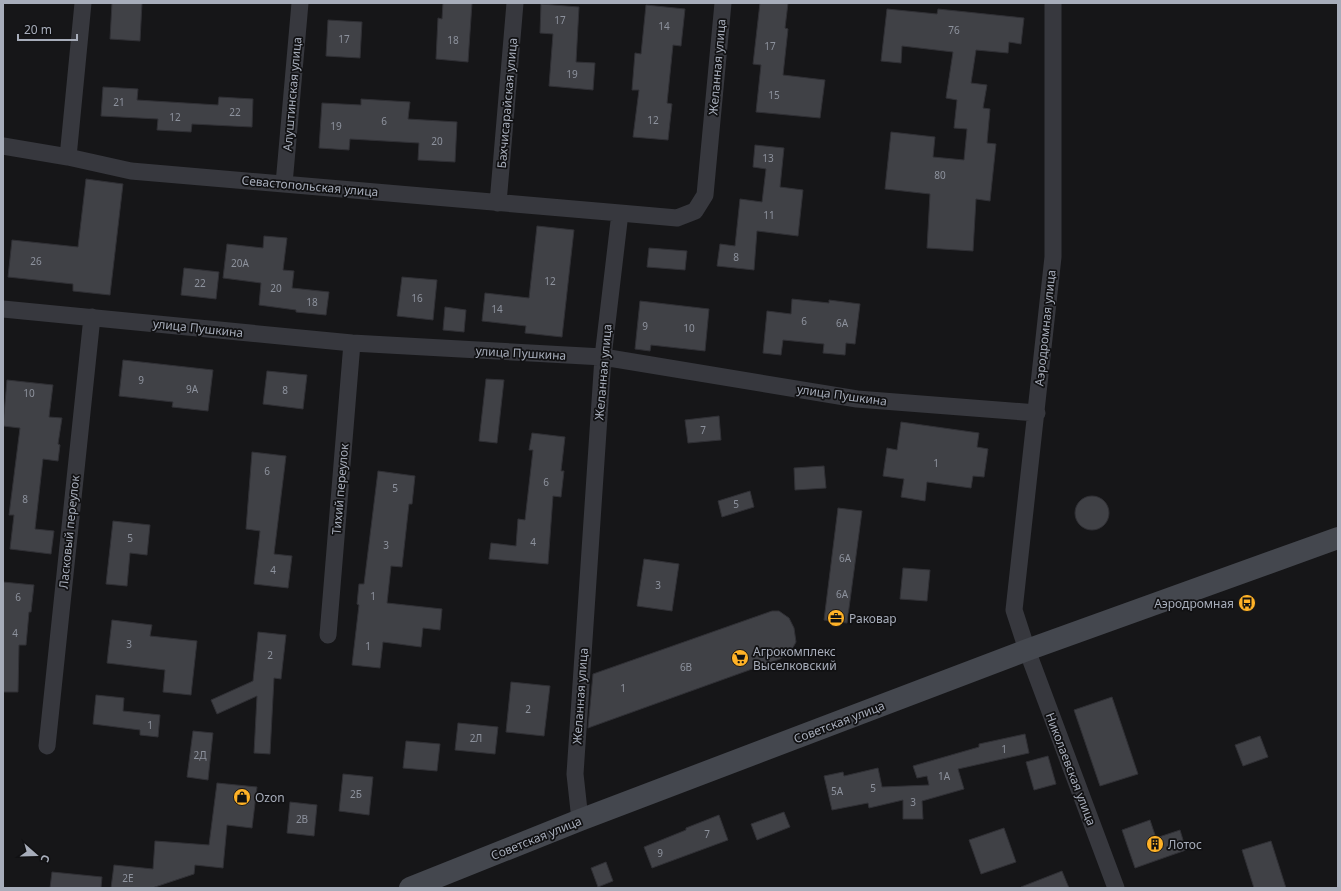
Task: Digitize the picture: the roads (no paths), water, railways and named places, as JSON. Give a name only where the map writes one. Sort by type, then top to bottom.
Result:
[{"type":"main road","name":"Советская улица","points":[[410,888],[580,820],[1027,650],[1338,538]]},
{"type":"street","points":[[68,157],[83,3]]},
{"type":"street","name":"Алуштинская улица","points":[[284,184],[300,3]]},
{"type":"street","name":"Бахчисарайская улица","points":[[498,203],[516,3]]},
{"type":"street","name":"Желанная улица","points":[[580,820],[575,774],[603,357],[620,213],[677,218],[695,211],[705,195],[723,3]]},
{"type":"street","name":"Аэродромная улица","points":[[1027,650],[1014,610],[1037,413],[1053,257],[1053,3]]},
{"type":"street","name":"Севастопольская улица","points":[[3,146],[68,157],[131,171],[620,213]]},
{"type":"street","name":"улица Пушкина","points":[[3,309],[352,343],[603,357],[857,399],[1037,413]]},
{"type":"street","name":"Ласковый переулок","points":[[47,746],[92,317]]},
{"type":"street","name":"Тихий переулок","points":[[328,635],[352,343]]},
{"type":"street","name":"Николаевская улица","points":[[1027,650],[1116,888]]},
{"type":"place","name":"Аэродромная","points":[[1247,603]]},
{"type":"place","name":"Раковар","points":[[836,618]]},
{"type":"place","name":"Агрокомплекс Выселковский","points":[[740,658]]},
{"type":"place","name":"Ozon","points":[[242,797]]},
{"type":"place","name":"Лотос","points":[[1155,844]]}]
